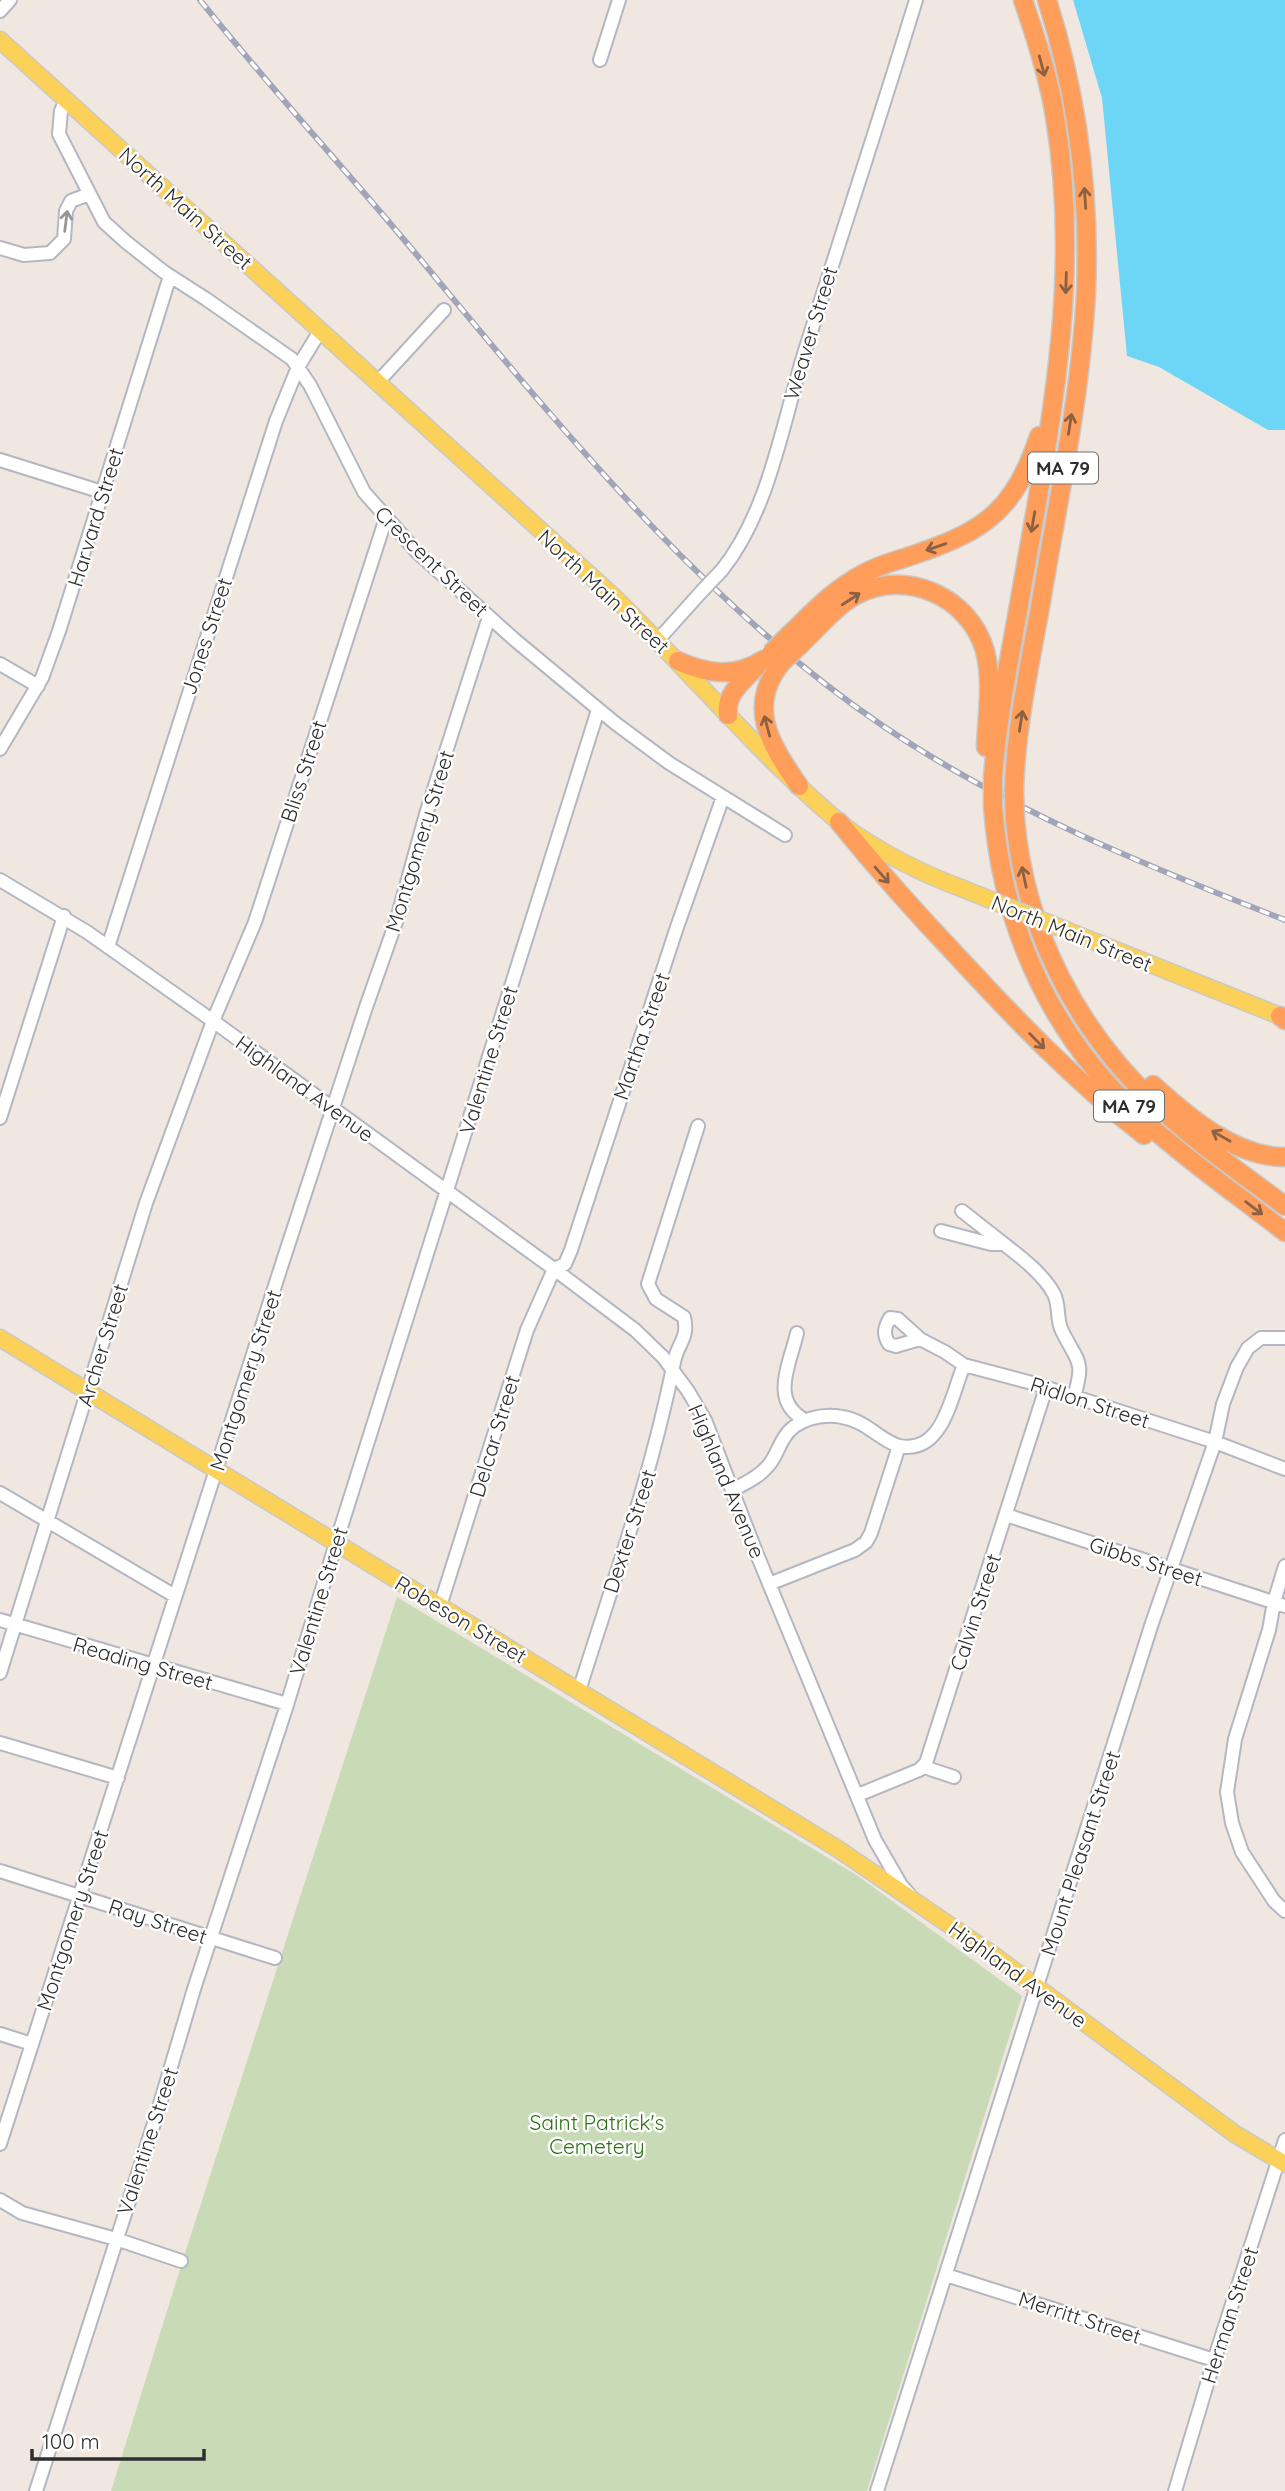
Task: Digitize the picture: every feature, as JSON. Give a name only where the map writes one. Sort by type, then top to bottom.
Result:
[{"type":"highway","name":"MA 79","points":[[1023,0],[1055,116],[1064,190],[1066,275],[1060,358],[989,775],[989,830],[1027,959],[1046,998],[1079,1049],[1142,1119],[1285,1231]]},
{"type":"highway","name":"MA 79","points":[[1048,0],[1072,102],[1082,166],[1086,293],[1078,377],[1023,709],[1014,789],[1015,819],[1023,874],[1041,935],[1057,974],[1089,1027],[1129,1077],[1158,1106],[1191,1135],[1285,1206]]},
{"type":"highway","points":[[794,640],[832,594],[855,578],[872,569],[963,537],[995,514],[1012,494],[1031,459],[1060,358]]},
{"type":"highway","points":[[728,715],[732,692],[794,640],[842,605],[870,589],[900,584],[914,586],[951,601],[973,624],[986,654],[989,684],[989,775]]},
{"type":"highway","points":[[678,661],[698,669],[727,673],[745,670],[772,658]]},
{"type":"highway","points":[[772,658],[764,716],[774,747],[799,786]]},
{"type":"highway","points":[[839,822],[899,895],[1058,1061],[1144,1135],[1227,1187]]},
{"type":"highway","points":[[1089,1027],[1164,1095],[1199,1122],[1248,1150],[1265,1156],[1285,1157]]},
{"type":"main road","name":"North Main Street","points":[[0,40],[613,596],[728,715],[839,822],[897,859],[961,888],[1283,1018]]},
{"type":"main road","name":"Robeson Street","points":[[0,1338],[838,1849],[919,1904]]},
{"type":"main road","name":"Highland Avenue","points":[[919,1904],[1037,1987],[1235,2134],[1282,2162]]},
{"type":"street","points":[[0,11],[9,0]]},
{"type":"street","points":[[600,60],[619,0]]},
{"type":"street","name":"Weaver Street","points":[[658,640],[722,570],[744,538],[765,488],[793,389],[916,0]]},
{"type":"street","name":"Crescent Street","points":[[66,99],[59,121],[60,134],[104,222],[170,276],[285,353],[310,385],[364,492],[417,552],[598,710],[660,756],[785,835]]},
{"type":"street","points":[[0,248],[24,255],[50,253],[64,239],[66,211],[71,201],[89,194]]},
{"type":"street","name":"Harvard Street","points":[[0,750],[38,686],[59,631],[170,276]]},
{"type":"street","points":[[377,383],[444,310]]},
{"type":"street","name":"Jones Street","points":[[108,947],[276,421],[298,367],[320,331]]},
{"type":"street","points":[[0,460],[102,492]]},
{"type":"street","name":"Bliss Street","points":[[213,1021],[255,922],[386,518]]},
{"type":"street","name":"Montgomery Street","points":[[0,2144],[332,1108],[397,919],[426,814],[489,617]]},
{"type":"street","points":[[0,664],[38,686]]},
{"type":"street","name":"Valentine Street","points":[[36,2491],[287,1704],[335,1543],[598,710]]},
{"type":"street","name":"Martha Street","points":[[554,1269],[565,1264],[723,797]]},
{"type":"street","name":"Highland Avenue","points":[[0,880],[64,916],[213,1021],[554,1269],[635,1331],[663,1357],[705,1420],[769,1584],[875,1840],[901,1885],[919,1904]]},
{"type":"street","points":[[1,1109],[64,916]]},
{"type":"street","name":"Archer Street","points":[[0,1672],[146,1203],[213,1021]]},
{"type":"street","name":"Dexter Street","points":[[579,1691],[656,1448],[676,1352],[687,1331],[684,1317],[656,1299],[648,1284],[698,1126]]},
{"type":"street","points":[[962,1211],[1037,1272],[1053,1294],[1061,1330],[1079,1361],[1080,1371],[1074,1397]]},
{"type":"street","points":[[941,1231],[991,1244],[1004,1244]]},
{"type":"street","name":"Delcar Street","points":[[440,1606],[527,1330],[554,1269]]},
{"type":"street","points":[[797,1333],[783,1391],[790,1409],[805,1420]]},
{"type":"street","name":"Mount Pleasant Street","points":[[877,2491],[1170,1570],[1215,1442],[1223,1404],[1237,1367],[1248,1348],[1261,1338],[1285,1338]]},
{"type":"street","name":"Ridlon Street","points":[[920,1339],[964,1365],[1003,1374],[1215,1442],[1285,1469]]},
{"type":"street","points":[[733,1490],[765,1469],[789,1430],[805,1420],[842,1417],[871,1428],[893,1444],[910,1448],[923,1444],[937,1433],[964,1365]]},
{"type":"street","name":"Calvin Street","points":[[924,1767],[1046,1388]]},
{"type":"street","points":[[769,1584],[855,1550],[866,1542],[899,1446]]},
{"type":"street","points":[[0,1493],[175,1597]]},
{"type":"street","name":"Gibbs Street","points":[[1006,1515],[1279,1604]]},
{"type":"street","points":[[1285,1566],[1279,1604],[1236,1739],[1227,1792],[1232,1823],[1242,1852],[1274,1901],[1285,1911]]},
{"type":"street","name":"Reading Street","points":[[0,1620],[287,1704]]},
{"type":"street","points":[[0,1743],[118,1778]]},
{"type":"street","points":[[858,1795],[924,1767],[954,1777]]},
{"type":"street","name":"Ray Street","points":[[0,1871],[275,1958]]},
{"type":"street","points":[[0,2034],[32,2044]]},
{"type":"street","name":"Herman Street","points":[[1175,2491],[1214,2360],[1282,2162],[1285,2140]]},
{"type":"street","points":[[0,2200],[22,2213],[116,2239],[181,2262]]},
{"type":"street","name":"Merritt Street","points":[[946,2275],[1214,2360]]},
{"type":"green space","name":"Saint Patrick's Cemetery","points":[[397,1597],[858,1876],[1022,1996],[867,2491],[111,2491]]},
{"type":"water","points":[[1073,0],[1285,0],[1285,430],[1268,430],[1159,367],[1127,356],[1102,98]]},
{"type":"railway","points":[[200,0],[594,463],[703,578],[761,631],[822,682],[886,728],[981,785],[1080,835],[1285,920]]}]
